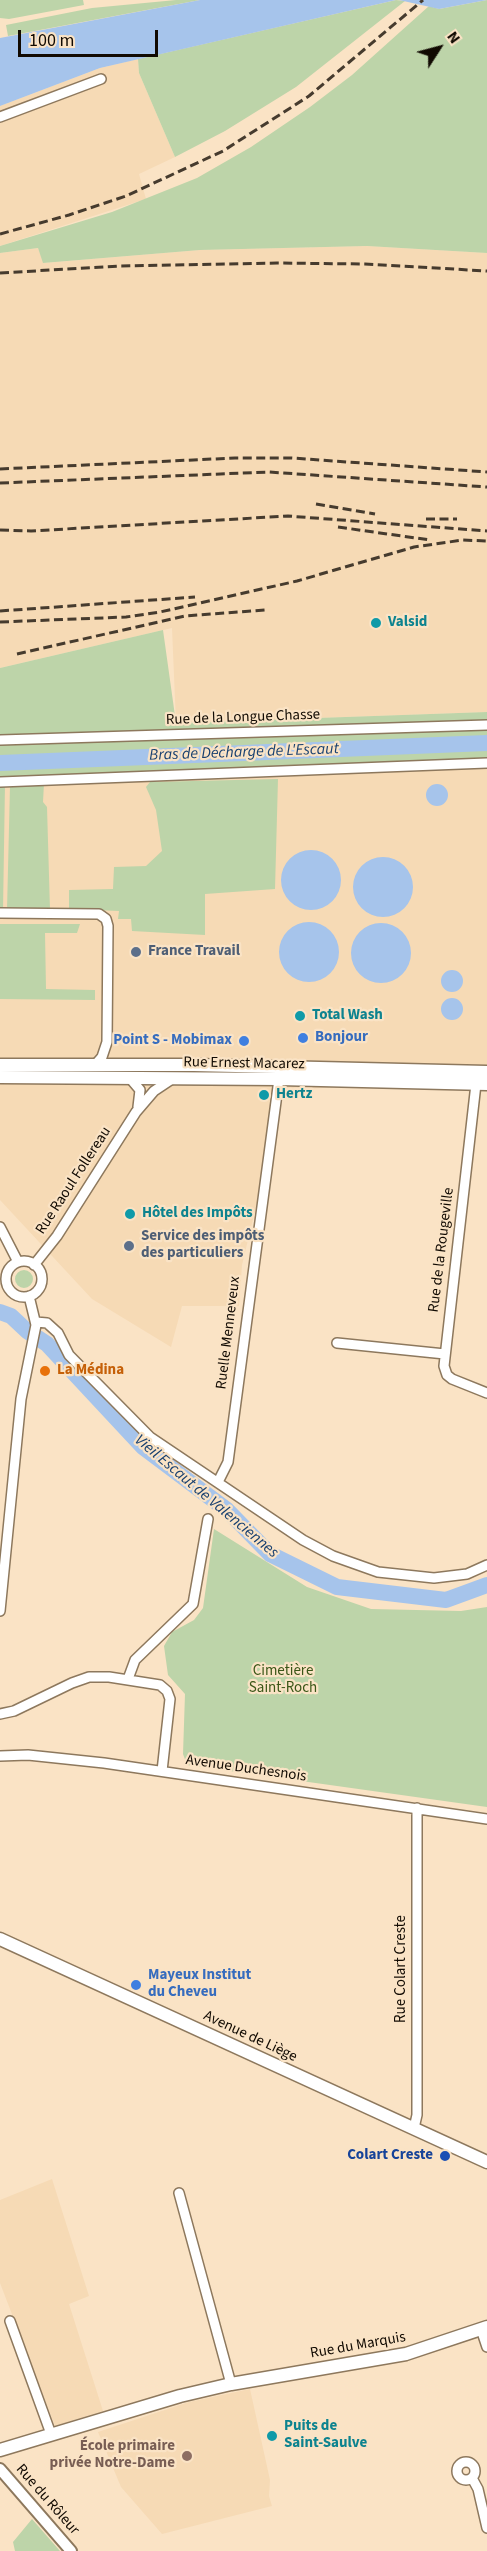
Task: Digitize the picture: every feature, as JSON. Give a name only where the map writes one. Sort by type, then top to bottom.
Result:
[{"type":"main road","name":"Rue Ernest Macarez","points":[[0,1065],[487,1072]]},
{"type":"main road","name":"Rue Ernest Macarez","points":[[0,1077],[279,1079],[482,1084]]},
{"type":"main road","name":"Avenue de Liège","points":[[0,1939],[487,2162]]},
{"type":"main road","name":"Rue du Marquis","points":[[0,2450],[180,2396],[231,2384],[406,2354],[484,2328]]},
{"type":"street","points":[[0,117],[101,79]]},
{"type":"street","name":"Rue de la Longue Chasse","points":[[0,741],[487,724]]},
{"type":"street","points":[[0,782],[487,763]]},
{"type":"street","points":[[0,913],[99,914],[106,919],[108,926],[107,1042],[102,1057],[95,1065]]},
{"type":"street","points":[[129,1077],[141,1093],[136,1112]]},
{"type":"street","name":"Rue Raoul Follereau","points":[[34,1265],[57,1236],[136,1112],[154,1091],[175,1078]]},
{"type":"street","name":"Ruelle Menneveux","points":[[218,1482],[228,1462],[279,1079]]},
{"type":"street","name":"Rue de la Rougeville","points":[[482,1084],[444,1369],[449,1377],[487,1394]]},
{"type":"street","points":[[0,1227],[18,1263]]},
{"type":"street","points":[[28,1262],[34,1265],[39,1270],[41,1282],[37,1291],[29,1296],[21,1297],[12,1293],[3,1279],[10,1268],[18,1263],[28,1262]]},
{"type":"street","points":[[0,1611],[21,1399],[36,1324],[29,1296]]},
{"type":"street","points":[[36,1324],[47,1323],[58,1333],[69,1354],[150,1437],[303,1540],[333,1556],[371,1570],[434,1578],[467,1574],[487,1566]]},
{"type":"street","points":[[337,1343],[445,1354]]},
{"type":"street","points":[[128,1679],[135,1660],[193,1604],[208,1519]]},
{"type":"street","points":[[0,1713],[14,1711],[84,1678],[103,1676],[160,1685],[170,1696],[162,1771]]},
{"type":"street","name":"Avenue Duchesnois","points":[[0,1756],[28,1755],[162,1771],[487,1819]]},
{"type":"street","name":"Rue Colart Creste","points":[[414,2128],[417,2115],[417,1808]]},
{"type":"street","points":[[179,2193],[231,2384]]},
{"type":"street","points":[[10,2321],[51,2434]]},
{"type":"street","points":[[484,2328],[487,2347]]},
{"type":"street","name":"Rue du Rôleur","points":[[0,2469],[71,2551]]},
{"type":"street","points":[[472,2478],[478,2489],[487,2528]]},
{"type":"shaded area","points":[[138,59],[139,73],[175,157],[139,174],[146,199],[0,246],[0,106],[100,68]]},
{"type":"shaded area","points":[[367,246],[487,253],[487,712],[176,723],[172,628],[0,668],[0,253],[38,248],[44,263],[200,250]]},
{"type":"shaded area","points":[[487,758],[487,1089],[364,1086],[284,1090],[242,1265],[239,1306],[182,1306],[171,1347],[92,1299],[0,1200],[0,778]]},
{"type":"shaded area","name":"École primaire privée Notre-Dame","points":[[52,2179],[89,2296],[69,2304],[103,2411],[55,2426],[0,2283],[0,2200]]},
{"type":"shaded area","name":"École primaire privée Notre-Dame","points":[[250,2389],[270,2480],[269,2496],[272,2506],[162,2534],[121,2487],[98,2432],[189,2402]]},
{"type":"green space","points":[[0,0],[83,0],[84,5],[9,19],[0,18]]},
{"type":"green space","points":[[200,0],[8,36],[6,25],[92,8]]},
{"type":"green space","points":[[396,0],[405,1],[296,87],[225,131],[175,157],[139,73],[138,59]]},
{"type":"green space","points":[[487,0],[487,253],[367,246],[200,250],[43,263],[38,248],[0,253],[0,246],[112,212],[197,178],[251,147],[310,107],[352,75],[429,6],[439,9]]},
{"type":"green space","points":[[163,630],[176,723],[487,712],[487,758],[0,778],[0,668]]},
{"type":"green space","points":[[278,779],[275,889],[205,894],[205,935],[132,931],[131,919],[118,919],[119,911],[69,909],[69,890],[113,889],[114,867],[146,866],[162,851],[156,810],[146,787],[150,782]]},
{"type":"green space","points":[[44,783],[43,802],[47,807],[50,910],[7,910],[10,786]]},
{"type":"green space","points":[[5,784],[3,911],[0,911],[0,785]]},
{"type":"green space","points":[[0,924],[80,924],[77,933],[45,933],[46,989],[95,990],[95,1000],[0,999]]},
{"type":"green space","points":[[24,1270],[30,1273],[33,1279],[30,1285],[24,1288],[18,1285],[15,1279],[18,1273]]},
{"type":"green space","name":"Cimetière Saint-Roch","points":[[214,1529],[307,1587],[371,1609],[461,1611],[487,1607],[487,1807],[187,1765],[183,1754],[185,1694],[168,1675],[164,1646],[172,1632],[194,1620],[203,1608]]},
{"type":"green space","points":[[32,2519],[60,2551],[15,2551],[13,2542]]},
{"type":"water","points":[[200,0],[396,0],[100,68],[0,106],[0,38]]},
{"type":"water","points":[[399,0],[487,0],[439,9]]},
{"type":"water","points":[[437,784],[445,787],[448,795],[445,803],[437,806],[429,803],[426,795],[429,787]]},
{"type":"water","points":[[311,850],[332,859],[341,880],[332,901],[311,910],[290,901],[281,880],[290,859]]},
{"type":"water","points":[[383,857],[404,866],[413,887],[404,908],[383,917],[362,908],[353,887],[362,866]]},
{"type":"water","points":[[309,922],[330,931],[339,952],[330,973],[309,982],[288,973],[279,952],[288,931]]},
{"type":"water","points":[[381,923],[402,932],[411,953],[402,974],[381,983],[360,974],[351,953],[360,932]]},
{"type":"water","points":[[452,970],[460,973],[463,981],[460,989],[452,992],[444,989],[441,981],[444,973]]},
{"type":"water","points":[[452,998],[460,1001],[463,1009],[460,1017],[452,1020],[444,1017],[441,1009],[444,1001]]},
{"type":"waterway","name":"Bras de Décharge de L'Escaut","points":[[0,763],[487,743]]},
{"type":"waterway","name":"Vieil Escaut de Valenciennes","points":[[0,1312],[11,1316],[27,1331],[47,1344],[143,1447],[227,1510],[270,1554],[337,1587],[446,1600],[487,1585]]},
{"type":"railway","points":[[0,234],[126,196],[223,151],[309,96],[423,0]]},
{"type":"railway","points":[[0,273],[119,266],[277,263],[365,264],[487,271]]},
{"type":"railway","points":[[0,469],[235,458],[292,458],[487,472]]},
{"type":"railway","points":[[0,483],[269,472],[487,487]]},
{"type":"railway","points":[[316,504],[375,514]]},
{"type":"railway","points":[[0,530],[31,531],[288,516],[487,531]]},
{"type":"railway","points":[[426,519],[457,519]]},
{"type":"railway","points":[[338,527],[430,540]]},
{"type":"railway","points":[[0,622],[126,617],[160,612],[297,581],[414,547],[463,540],[487,541]]},
{"type":"railway","points":[[0,611],[195,597]]},
{"type":"railway","points":[[17,654],[185,616],[265,610]]},
{"type":"place","name":"Valsid","points":[[376,623]]},
{"type":"place","name":"France Travail","points":[[136,952]]},
{"type":"place","name":"Total Wash","points":[[300,1016]]},
{"type":"place","name":"Bonjour","points":[[303,1038]]},
{"type":"place","name":"Point S - Mobimax","points":[[244,1041]]},
{"type":"place","name":"Hertz","points":[[264,1095]]},
{"type":"place","name":"Hôtel des Impôts","points":[[130,1214]]},
{"type":"place","name":"Service des impôts des particuliers","points":[[129,1246]]},
{"type":"place","name":"La Médina","points":[[45,1371]]},
{"type":"place","name":"Mayeux Institut du Cheveu","points":[[136,1985]]},
{"type":"place","name":"Colart Creste","points":[[445,2156]]},
{"type":"place","name":"Puits de Saint-Saulve","points":[[272,2436]]},
{"type":"place","name":"École primaire privée Notre-Dame","points":[[187,2456]]}]
